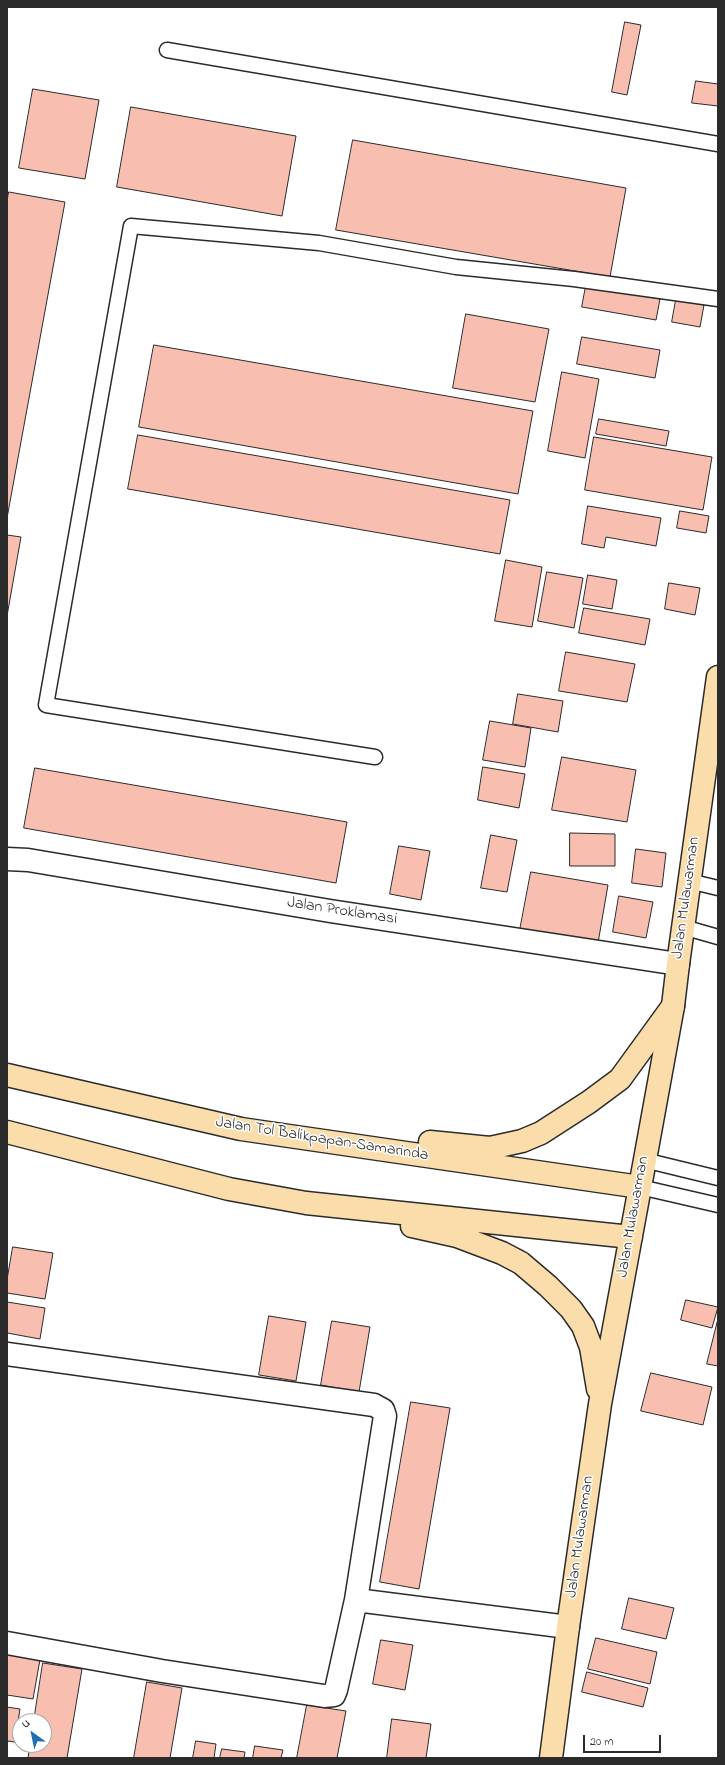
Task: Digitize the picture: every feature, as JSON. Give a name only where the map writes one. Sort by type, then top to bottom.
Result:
[{"type":"main road","name":"Jalan Mulawarman","points":[[551,1758],[600,1404],[673,1006],[718,677]]},
{"type":"main road","points":[[241,1129],[316,1130],[490,1148],[522,1141],[547,1130],[620,1079],[673,1006]]},
{"type":"main road","name":"Jalan Tol Balikpapan–Samarinda","points":[[7,1075],[241,1129],[640,1187]]},
{"type":"main road","points":[[7,1132],[229,1189],[306,1203],[457,1236],[502,1253],[522,1263],[571,1310],[583,1326],[591,1347],[600,1404]]},
{"type":"main road","points":[[306,1203],[631,1237]]},
{"type":"street","name":"Jalan Proklamasi","points":[[7,859],[28,860],[330,911],[678,964]]},
{"type":"street","points":[[7,1354],[374,1405],[380,1407],[385,1416],[356,1600],[334,1695],[329,1696],[162,1671],[7,1643]]},
{"type":"street","points":[[356,1600],[568,1627]]},
{"type":"lane","points":[[168,50],[718,144]]},
{"type":"lane","points":[[375,757],[46,705],[131,226],[319,243],[456,267],[574,279],[718,299]]},
{"type":"lane","points":[[689,881],[718,888]]},
{"type":"lane","points":[[683,928],[718,937]]},
{"type":"lane","points":[[644,1160],[718,1178]]},
{"type":"lane","points":[[640,1187],[718,1205]]},
{"type":"building","points":[[625,22],[641,25],[627,95],[612,92]]},
{"type":"building","points":[[696,81],[718,84],[718,106],[692,103]]},
{"type":"building","points":[[33,89],[99,100],[85,179],[19,168]]},
{"type":"building","points":[[131,107],[296,136],[282,216],[117,187]]},
{"type":"building","points":[[353,140],[626,188],[610,277],[336,230]]},
{"type":"building","points":[[9,192],[65,202],[7,518],[7,201]]},
{"type":"building","points":[[586,286],[660,299],[656,320],[582,307]]},
{"type":"building","points":[[676,300],[704,305],[700,327],[672,322]]},
{"type":"building","points":[[466,314],[549,329],[535,402],[453,388]]},
{"type":"building","points":[[582,337],[660,350],[655,378],[577,364]]},
{"type":"building","points":[[154,345],[533,411],[518,494],[139,427]]},
{"type":"building","points":[[562,372],[599,379],[585,458],[548,451]]},
{"type":"building","points":[[599,419],[669,431],[666,446],[596,434]]},
{"type":"building","points":[[138,435],[510,500],[500,554],[128,489]]},
{"type":"building","points":[[594,437],[712,457],[703,510],[585,490]]},
{"type":"building","points":[[588,506],[661,518],[656,546],[606,537],[604,548],[582,544]]},
{"type":"building","points":[[680,511],[709,516],[706,533],[677,528]]},
{"type":"building","points":[[7,535],[21,537],[7,616]]},
{"type":"building","points":[[506,560],[542,567],[532,627],[495,621]]},
{"type":"building","points":[[547,572],[583,578],[574,628],[538,621]]},
{"type":"building","points":[[588,575],[617,580],[612,609],[583,604]]},
{"type":"building","points":[[669,583],[700,588],[695,615],[665,609]]},
{"type":"building","points":[[584,608],[650,619],[645,645],[579,633]]},
{"type":"building","points":[[566,652],[635,664],[627,702],[559,691]]},
{"type":"building","points":[[518,694],[563,701],[558,732],[513,724]]},
{"type":"building","points":[[490,721],[531,728],[525,767],[483,760]]},
{"type":"building","points":[[562,757],[636,770],[627,822],[552,810]]},
{"type":"building","points":[[483,767],[525,774],[519,808],[478,800]]},
{"type":"building","points":[[35,768],[347,822],[336,883],[24,828]]},
{"type":"building","points":[[570,833],[615,834],[615,866],[570,866]]},
{"type":"building","points":[[491,835],[517,840],[507,892],[481,888]]},
{"type":"building","points":[[399,846],[430,851],[421,900],[390,894]]},
{"type":"building","points":[[636,849],[666,853],[662,887],[632,883]]},
{"type":"building","points":[[531,872],[608,885],[598,943],[520,930]]},
{"type":"building","points":[[619,896],[653,902],[646,938],[613,932]]},
{"type":"building","points":[[13,1247],[53,1253],[45,1299],[7,1293],[7,1280]]},
{"type":"building","points":[[686,1300],[718,1307],[712,1328],[681,1320]]},
{"type":"building","points":[[7,1302],[45,1308],[40,1339],[7,1333]]},
{"type":"building","points":[[269,1316],[306,1322],[296,1381],[259,1375]]},
{"type":"building","points":[[718,1319],[718,1366],[707,1364]]},
{"type":"building","points":[[332,1321],[370,1327],[359,1392],[321,1385]]},
{"type":"building","points":[[651,1373],[712,1387],[703,1425],[641,1411]]},
{"type":"building","points":[[411,1402],[450,1408],[419,1589],[380,1582]]},
{"type":"building","points":[[629,1598],[674,1608],[666,1639],[622,1629]]},
{"type":"building","points":[[596,1638],[657,1652],[650,1684],[588,1669]]},
{"type":"building","points":[[381,1640],[413,1645],[405,1690],[373,1684]]},
{"type":"building","points":[[7,1648],[41,1654],[33,1699],[7,1695]]},
{"type":"building","points":[[43,1663],[82,1669],[67,1758],[28,1758],[29,1753],[52,1753],[52,1713],[35,1713]]},
{"type":"building","points":[[587,1672],[648,1688],[643,1707],[582,1692]]},
{"type":"building","points":[[147,1682],[182,1688],[170,1758],[134,1758]]},
{"type":"building","points":[[307,1705],[346,1711],[337,1758],[297,1758]]},
{"type":"building","points":[[7,1707],[20,1709],[19,1713],[12,1713],[12,1742],[8,1741],[7,1744]]},
{"type":"building","points":[[392,1719],[431,1724],[426,1758],[387,1758]]},
{"type":"building","points":[[196,1741],[216,1744],[214,1758],[193,1758]]},
{"type":"building","points":[[255,1746],[283,1750],[281,1758],[253,1758]]},
{"type":"building","points":[[222,1749],[245,1752],[244,1758],[220,1758]]}]
